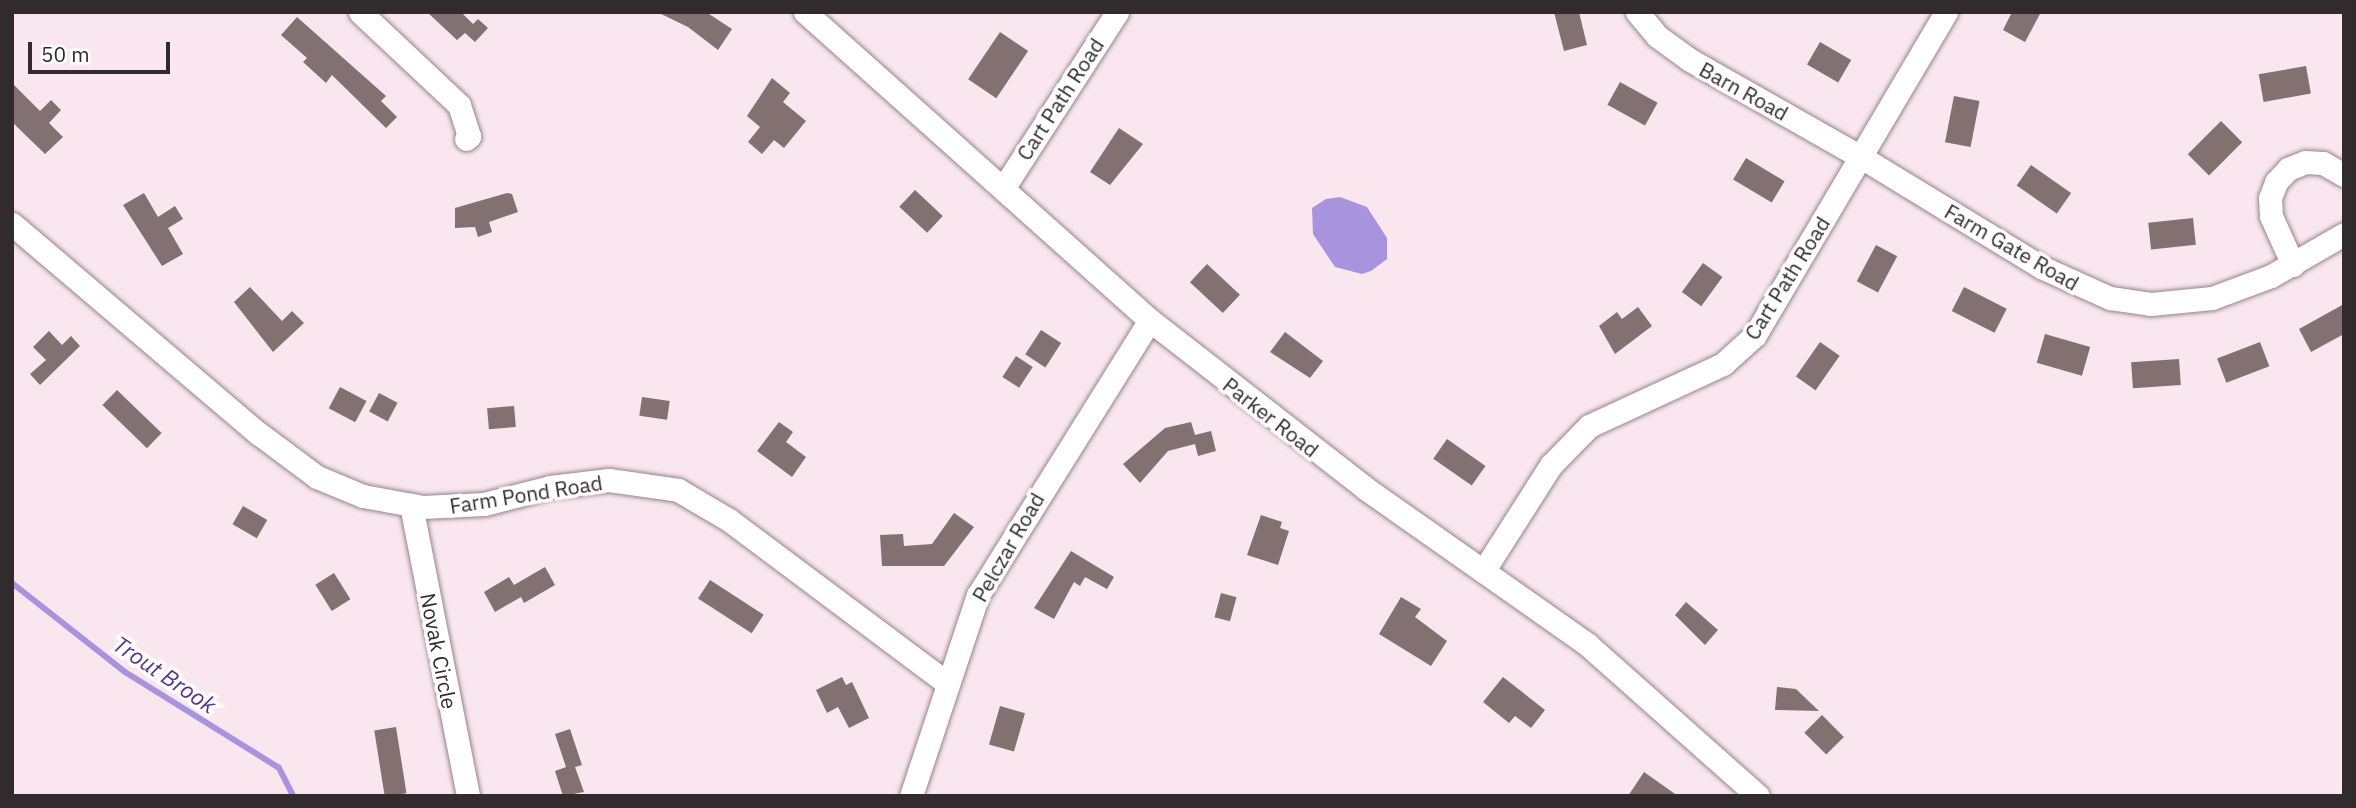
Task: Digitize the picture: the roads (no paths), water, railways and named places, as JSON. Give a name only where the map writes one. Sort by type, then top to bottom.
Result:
[{"type":"street","points":[[360,12],[459,105],[469,136],[466,139]]},
{"type":"street","name":"Parker Road","points":[[805,12],[1150,320],[1259,410],[1607,660],[1758,796]]},
{"type":"street","name":"Cart Path Road","points":[[1004,187],[1117,12]]},
{"type":"street","name":"Barn Road","points":[[1637,12],[1672,50],[1861,157]]},
{"type":"street","name":"Cart Path Road","points":[[1485,570],[1551,465],[1589,426],[1723,363],[1741,350],[1768,316],[1946,12]]},
{"type":"street","name":"Farm Gate Road","points":[[1861,157],[2041,267],[2110,298],[2151,304],[2191,302],[2234,291],[2293,265],[2344,234]]},
{"type":"street","points":[[2293,265],[2271,216],[2270,198],[2276,182],[2288,169],[2305,162],[2323,163],[2344,175]]},
{"type":"street","name":"Farm Pond Road","points":[[12,224],[296,463],[363,496],[411,505],[484,503],[550,487],[609,480],[678,490],[729,520],[947,683]]},
{"type":"street","name":"Pelczar Road","points":[[911,796],[978,595],[1150,320]]},
{"type":"street","name":"Novak Circle","points":[[411,505],[468,796]]},
{"type":"waterway","name":"Trout Brook","points":[[12,583],[125,672],[279,768],[293,796]]}]
